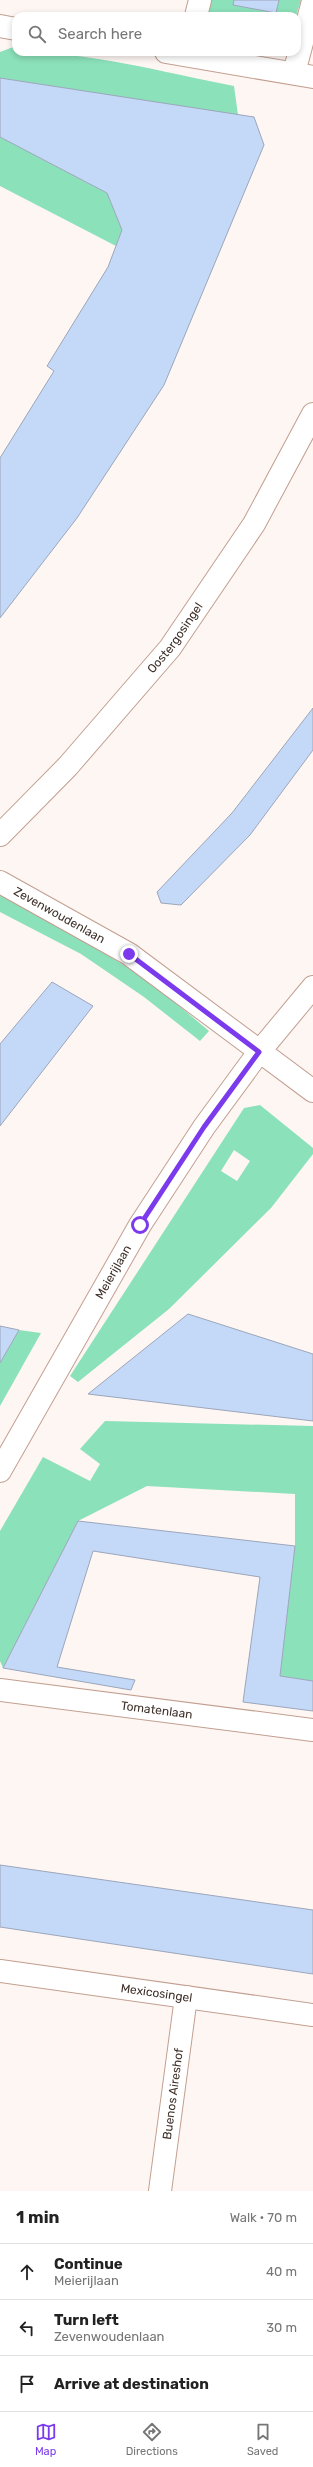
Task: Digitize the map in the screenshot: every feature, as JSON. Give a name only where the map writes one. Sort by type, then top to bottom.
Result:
[{"type":"street","points":[[197,12],[200,0]]},
{"type":"street","points":[[197,56],[304,75],[313,1]]},
{"type":"street","points":[[0,26],[12,28]]},
{"type":"street","name":"Oostergosingel","points":[[0,835],[68,766],[170,648],[254,524],[313,414]]},
{"type":"street","name":"Zevenwoudenlaan","points":[[0,882],[129,954],[259,1052],[313,1090]]},
{"type":"street","name":"Meierijlaan","points":[[0,1471],[140,1225],[204,1127],[259,1052],[313,987]]},
{"type":"street","name":"Tomatenlaan","points":[[0,1690],[313,1730]]},
{"type":"street","name":"Mexicosingel","points":[[0,1971],[313,2015]]},
{"type":"street","name":"Buenos Aireshof","points":[[160,2191],[186,1997]]},
{"type":"green space","points":[[209,0],[234,0],[233,5],[271,12],[208,12]]},
{"type":"green space","points":[[279,0],[301,0],[297,12],[276,12]]},
{"type":"green space","points":[[12,48],[12,56],[78,56],[99,59],[234,86],[238,115],[0,78],[0,52]]},
{"type":"green space","points":[[0,137],[107,193],[122,230],[116,246],[0,186]]},
{"type":"green space","points":[[0,893],[84,940],[153,984],[209,1031],[200,1041],[144,997],[81,954],[0,912]]},
{"type":"green space","points":[[260,1105],[313,1148],[313,1154],[271,1208],[169,1309],[78,1382],[70,1376],[244,1108]],"holes":[[[234,1150],[250,1161],[237,1181],[221,1171]]]},
{"type":"green space","points":[[19,1330],[41,1333],[0,1406],[0,1363]]},
{"type":"green space","points":[[105,1421],[313,1426],[313,1681],[280,1676],[295,1546],[295,1494],[147,1486],[78,1521],[3,1668],[0,1661],[0,1531],[43,1457],[90,1481],[100,1464],[80,1449]]},
{"type":"water","points":[[234,0],[279,0],[276,12],[233,5]]},
{"type":"water","points":[[0,78],[254,117],[264,145],[164,385],[77,518],[0,618],[0,458],[54,371],[47,366],[108,267],[122,230],[107,193],[0,137]]},
{"type":"water","points":[[313,708],[313,750],[250,835],[181,905],[161,903],[157,892],[232,813]]},
{"type":"water","points":[[52,982],[93,1006],[0,1126],[0,1044]]},
{"type":"water","points":[[188,1314],[313,1354],[313,1421],[88,1394]]},
{"type":"water","points":[[0,1326],[19,1330],[0,1363]]},
{"type":"water","points":[[78,1521],[295,1546],[280,1676],[313,1681],[313,1711],[243,1702],[260,1577],[93,1551],[57,1667],[135,1680],[131,1690],[3,1668]]},
{"type":"water","points":[[0,1865],[313,1910],[313,1974],[0,1927]]},
{"type":"route","points":[[129,954],[259,1052],[204,1127],[140,1225]]}]
